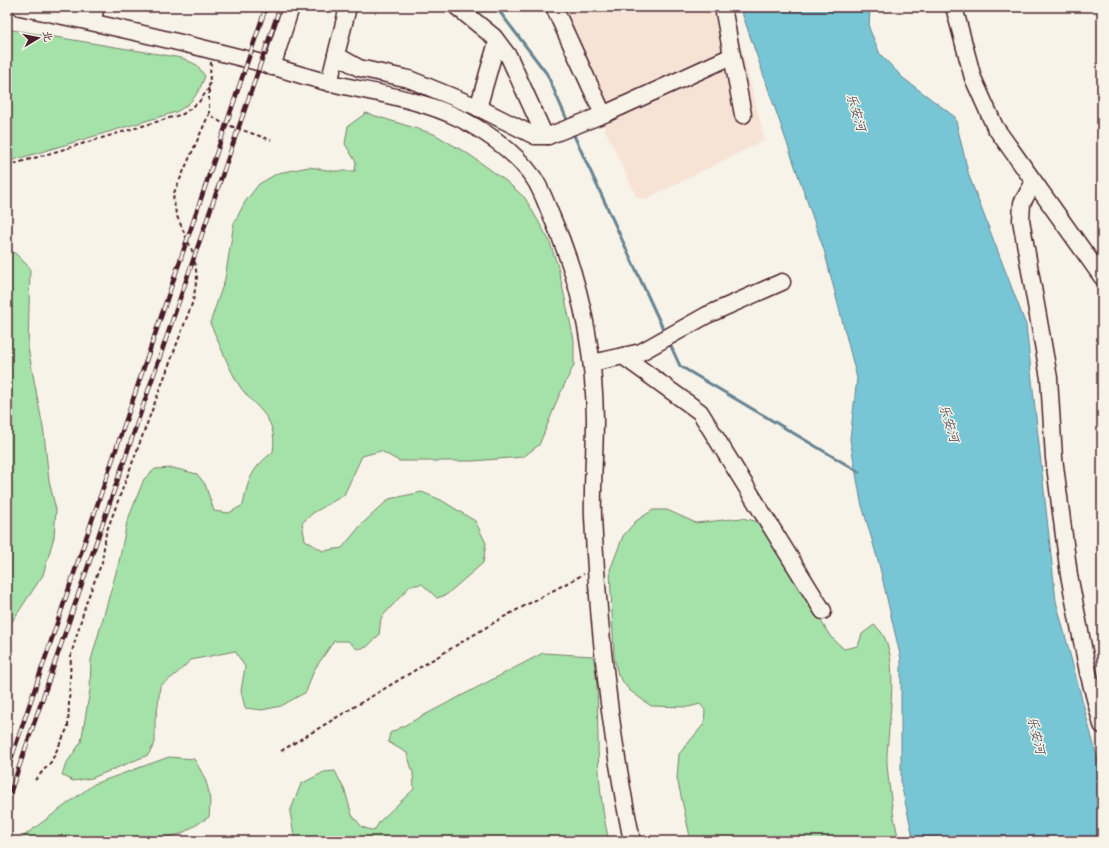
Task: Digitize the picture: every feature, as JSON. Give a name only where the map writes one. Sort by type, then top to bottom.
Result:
[{"type":"street","points":[[20,7],[94,14],[213,51],[329,83],[377,92],[418,104],[459,118],[491,137],[517,158],[535,179],[567,251],[583,311],[592,363],[595,417],[593,515],[604,656],[632,841]]},
{"type":"street","points":[[272,67],[291,7]]},
{"type":"street","points":[[329,83],[348,7]]},
{"type":"street","points":[[457,7],[497,42],[510,57],[543,132],[548,136]]},
{"type":"street","points":[[554,7],[603,114]]},
{"type":"street","points":[[723,7],[743,115]]},
{"type":"street","points":[[954,7],[973,78],[995,127],[1102,277]]},
{"type":"street","points":[[478,108],[497,42]]},
{"type":"street","points":[[336,55],[359,68],[409,79],[478,108],[536,136],[548,136],[571,128],[732,56]]},
{"type":"street","points":[[1034,182],[1022,203],[1021,220],[1049,378],[1054,458],[1069,575],[1088,672],[1102,725]]},
{"type":"street","points":[[592,363],[640,352],[714,312],[782,282]]},
{"type":"street","points":[[623,356],[700,412],[823,611]]},
{"type":"path","points":[[35,780],[50,762],[68,727],[71,655],[86,603],[102,562],[106,533],[193,301],[197,278],[194,255],[176,214],[173,194],[209,114],[208,88],[213,51]]},
{"type":"path","points":[[7,166],[182,114],[199,102],[208,88]]},
{"type":"path","points":[[209,114],[222,123],[271,140]]},
{"type":"path","points":[[281,751],[500,619],[597,566]]},
{"type":"shaded area","points":[[558,7],[731,7],[765,140],[646,199],[637,198],[554,21]]},
{"type":"green space","points":[[7,29],[182,58],[197,65],[205,76],[200,88],[191,102],[176,112],[7,162]]},
{"type":"green space","points":[[366,113],[434,134],[470,155],[506,181],[525,198],[549,240],[558,267],[574,340],[574,365],[558,398],[539,445],[523,457],[473,461],[399,461],[381,451],[362,456],[344,495],[313,513],[302,523],[305,540],[323,551],[342,548],[361,525],[389,499],[422,492],[441,500],[475,521],[486,543],[483,563],[446,595],[437,598],[422,584],[410,586],[381,618],[379,635],[367,647],[357,649],[348,641],[334,641],[314,670],[306,692],[281,706],[262,710],[245,708],[241,691],[245,667],[235,651],[191,660],[175,675],[160,686],[155,721],[155,743],[148,755],[92,778],[73,781],[62,775],[66,764],[81,742],[90,690],[91,660],[119,562],[127,522],[144,479],[155,469],[173,468],[197,474],[205,484],[214,511],[229,513],[243,505],[252,475],[260,463],[273,452],[274,439],[272,428],[268,419],[242,390],[229,366],[210,323],[225,279],[234,223],[245,202],[259,184],[278,173],[309,167],[333,171],[355,171],[356,162],[345,144],[348,126]]},
{"type":"green space","points":[[7,251],[15,253],[30,268],[28,348],[44,433],[49,481],[56,510],[54,537],[43,575],[7,629]]},
{"type":"green space","points":[[653,510],[667,510],[696,523],[742,518],[755,521],[765,528],[830,636],[844,649],[858,646],[862,634],[874,625],[883,635],[889,650],[892,689],[887,763],[899,841],[691,841],[677,778],[679,754],[704,724],[705,710],[700,704],[689,707],[651,706],[629,690],[618,675],[614,657],[610,570],[623,536],[636,521]]},
{"type":"green space","points":[[543,653],[593,656],[597,687],[599,777],[609,841],[295,841],[290,812],[301,784],[324,772],[335,771],[345,791],[352,815],[362,827],[374,831],[380,821],[414,789],[413,773],[407,753],[388,742],[390,733]]},
{"type":"green space","points":[[169,757],[194,759],[208,786],[210,800],[209,817],[181,834],[148,841],[21,841],[25,835],[94,784]]},
{"type":"water","name":"乐安河","points":[[740,7],[870,7],[869,28],[880,54],[903,78],[955,117],[969,176],[1026,325],[1056,601],[1102,776],[1102,841],[914,841],[901,784],[901,659],[879,564],[861,502],[850,439],[857,378],[824,250]]},
{"type":"waterway","points":[[496,7],[547,74],[568,122]]},
{"type":"waterway","points":[[572,131],[665,333]]},
{"type":"waterway","points":[[669,342],[680,366],[859,472]]},
{"type":"railway","points":[[7,771],[266,7]]},
{"type":"railway","points":[[7,802],[280,7]]}]
